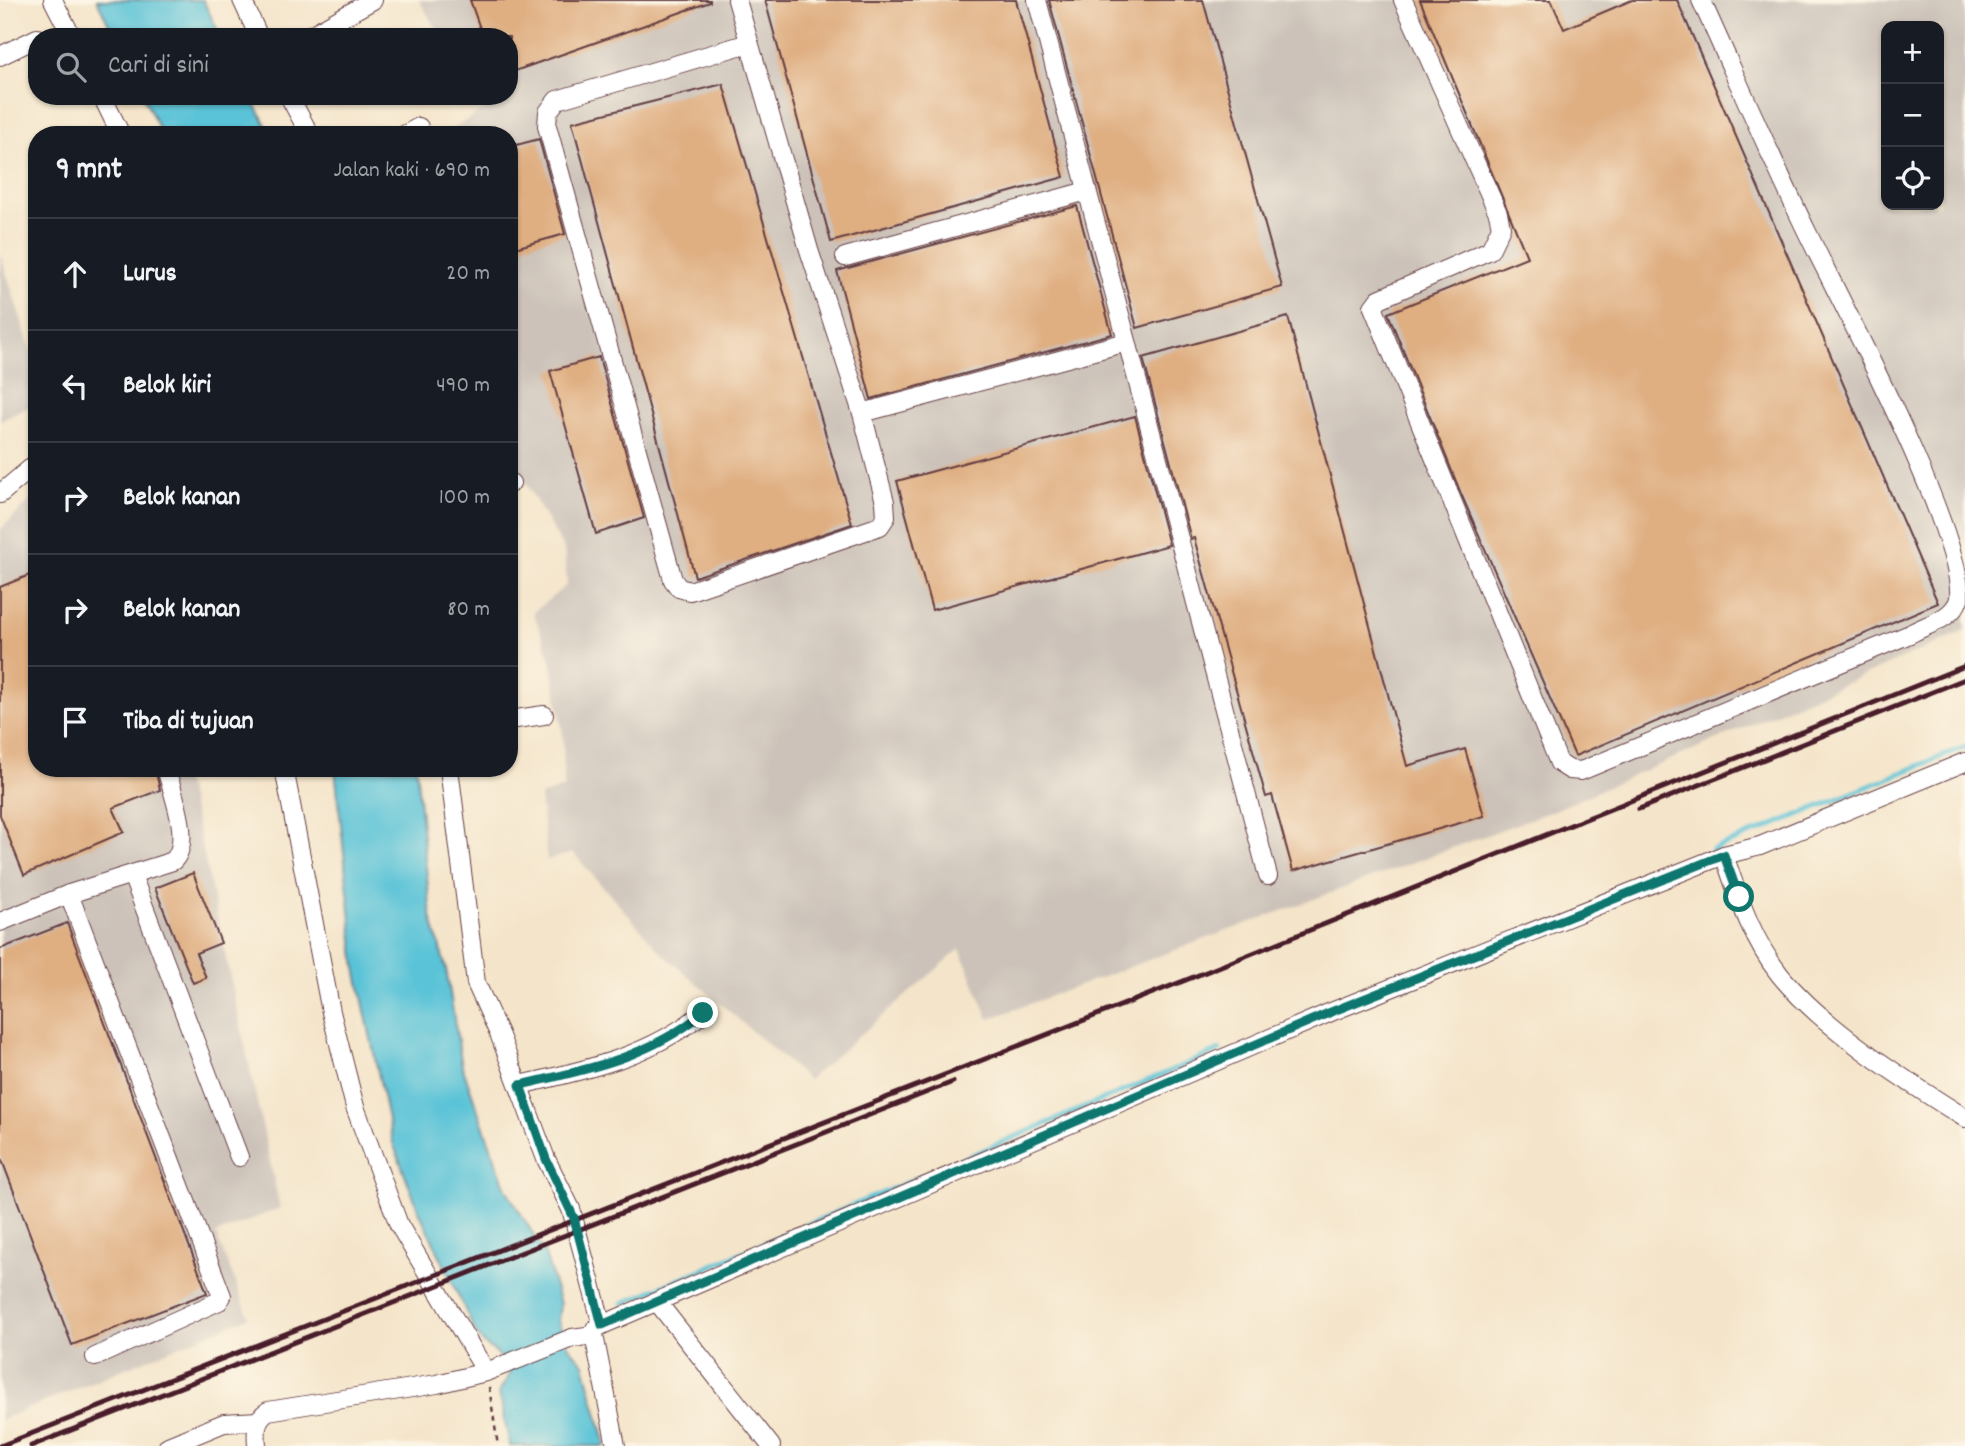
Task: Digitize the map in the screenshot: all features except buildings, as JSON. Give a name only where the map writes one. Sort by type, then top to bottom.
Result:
[{"type":"street","points":[[53,0],[67,28]]},
{"type":"street","points":[[242,0],[255,28]]},
{"type":"street","points":[[323,28],[373,0]]},
{"type":"street","points":[[737,0],[809,250],[862,413],[886,502],[886,517],[880,526],[690,591],[679,588],[673,580],[547,126],[548,112],[557,100],[749,43]]},
{"type":"street","points":[[1037,0],[1268,876]]},
{"type":"street","points":[[1403,0],[1498,213],[1501,227],[1490,250],[1379,299],[1373,307],[1559,763],[1570,771],[1581,771],[1910,634],[1952,613],[1959,599],[1962,580],[1948,518],[1907,427],[1809,235],[1701,0]]},
{"type":"street","points":[[0,56],[28,43]]},
{"type":"street","points":[[106,105],[117,126]]},
{"type":"street","points":[[294,105],[305,126]]},
{"type":"street","points":[[845,257],[1087,191]]},
{"type":"street","points":[[862,413],[1127,342]]},
{"type":"street","points":[[0,494],[28,471]]},
{"type":"street","points":[[518,719],[544,715]]},
{"type":"street","points":[[168,1446],[224,1423],[258,1421],[268,1411],[438,1384],[492,1370],[598,1330],[961,1168],[1331,1012],[1724,855],[1760,846],[1965,762]]},
{"type":"street","points":[[0,922],[69,894],[173,861],[178,856],[180,825],[168,777]]},
{"type":"street","points":[[286,777],[331,1012],[355,1107],[399,1225],[492,1370]]},
{"type":"street","points":[[450,777],[476,983],[520,1085],[546,1159],[574,1218],[598,1330],[616,1446]]},
{"type":"street","points":[[1724,855],[1754,934],[1795,992],[1894,1070],[1965,1118]]},
{"type":"street","points":[[132,874],[239,1157]]},
{"type":"street","points":[[69,894],[222,1296],[219,1301],[95,1357]]},
{"type":"street","points":[[520,1085],[627,1058],[682,1031],[703,1013]]},
{"type":"street","points":[[658,1303],[771,1446]]},
{"type":"street","points":[[257,1446],[258,1421]]},
{"type":"path","points":[[492,1370],[498,1446]]},
{"type":"shaded area","points":[[419,0],[1965,0],[1965,631],[1557,809],[989,1019],[960,949],[808,1080],[662,953],[573,853],[547,860],[540,796],[564,788],[563,736],[551,659],[533,612],[567,585],[564,549],[518,470],[518,126],[457,126],[485,109],[483,105],[518,105],[518,28],[436,28]]},
{"type":"shaded area","points":[[0,253],[28,341],[28,407],[0,421]]},
{"type":"shaded area","points":[[28,503],[28,777],[184,777],[199,833],[280,1208],[216,1234],[249,1317],[0,1420],[0,530]]},
{"type":"water","points":[[97,0],[203,0],[217,28],[111,28]]},
{"type":"water","points":[[147,105],[256,105],[266,126],[158,126]]},
{"type":"water","points":[[336,777],[417,777],[431,916],[446,969],[462,1066],[506,1189],[545,1254],[560,1304],[558,1321],[568,1346],[584,1364],[606,1446],[510,1446],[499,1393],[510,1374],[497,1353],[484,1344],[476,1333],[419,1211],[393,1143],[356,968]]},
{"type":"waterway","points":[[1712,850],[1965,747]]},
{"type":"waterway","points":[[623,1303],[1220,1050]]},
{"type":"railway","points":[[0,1446],[1186,980],[1965,666]]},
{"type":"railway","points":[[1639,809],[1965,679]]},
{"type":"railway","points":[[31,1446],[953,1082]]},
{"type":"route","points":[[703,1013],[682,1031],[645,1051],[563,1076],[520,1085],[546,1159],[571,1209],[602,1325],[658,1303],[961,1168],[1331,1012],[1625,897],[1724,855],[1739,897]]}]
